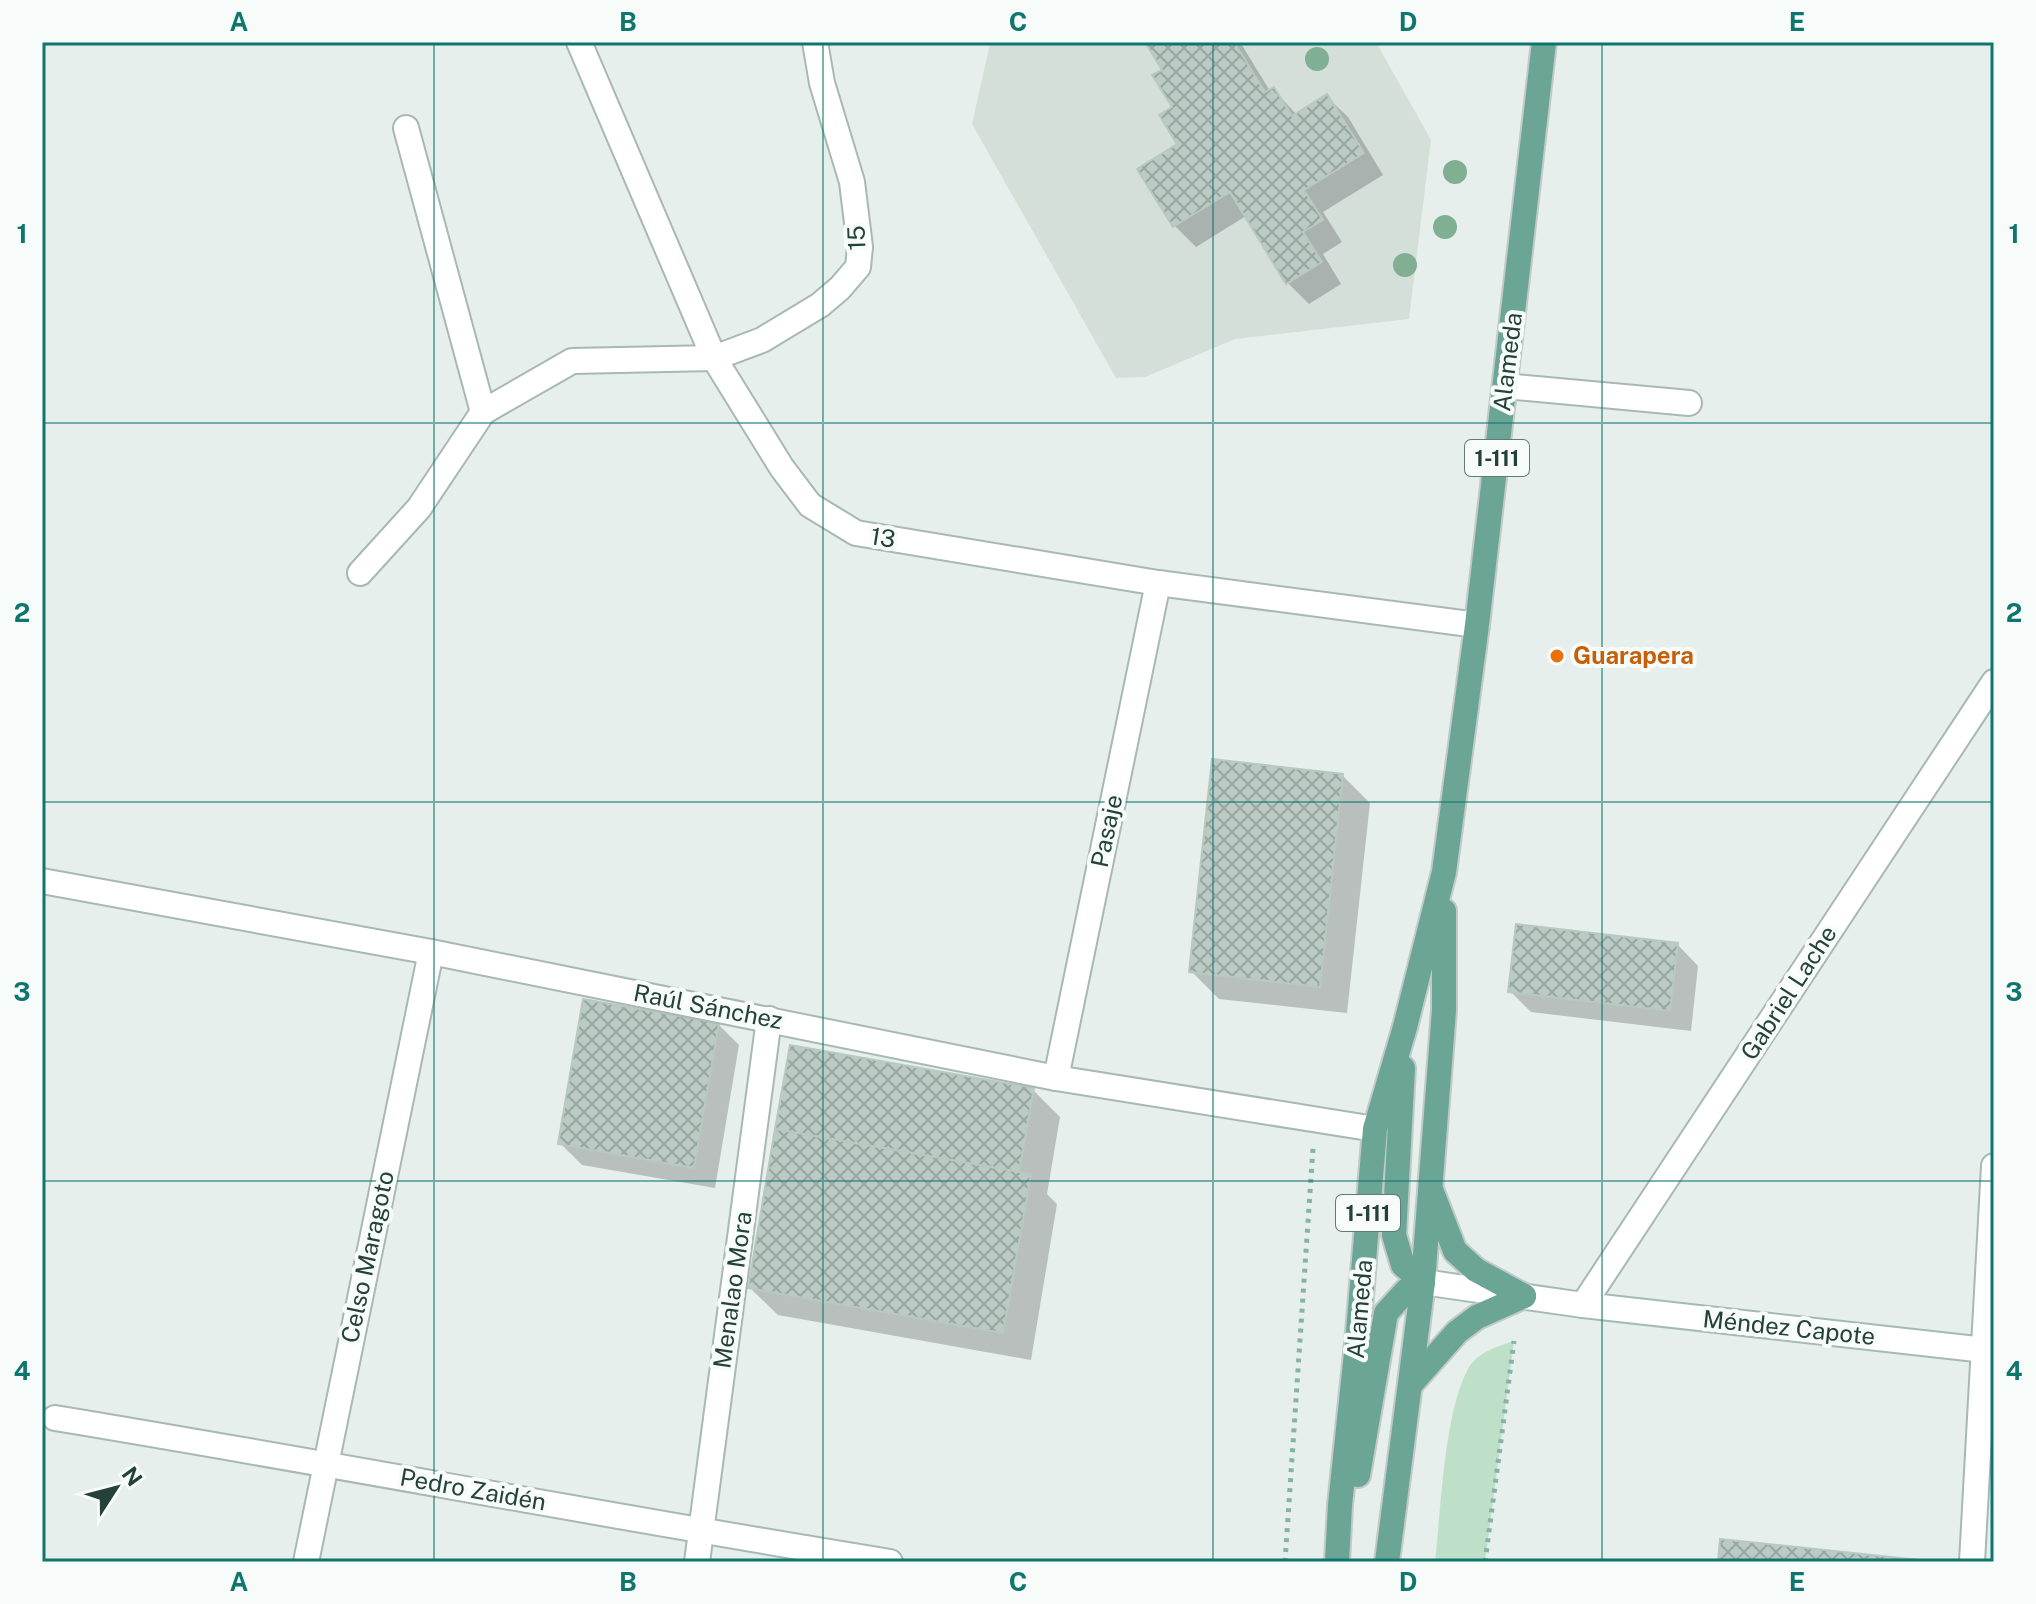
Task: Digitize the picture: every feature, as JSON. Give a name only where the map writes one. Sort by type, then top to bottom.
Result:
[{"type":"main road","name":"Alameda","points":[[1340,1562],[1340,1505],[1375,1129],[1405,1027],[1444,872],[1477,625],[1544,42]]},
{"type":"main road","name":"Alameda","points":[[1387,1562],[1423,1282],[1444,1010],[1444,872]]},
{"type":"main road","points":[[1340,1562],[1386,1313],[1407,1290],[1423,1282],[1403,1265],[1394,1235],[1405,1027]]},
{"type":"main road","points":[[1429,1186],[1455,1251],[1476,1270],[1524,1296]]},
{"type":"main road","points":[[1411,1385],[1457,1332],[1477,1317],[1524,1296]]},
{"type":"street","name":"13","points":[[579,42],[714,358],[782,468],[810,505],[856,533],[1158,583],[1477,625]]},
{"type":"street","name":"15","points":[[483,412],[572,361],[714,358],[762,340],[820,305],[840,288],[858,267],[860,247],[852,182],[822,83],[815,42]]},
{"type":"street","points":[[360,573],[419,508],[483,412],[406,128]]},
{"type":"street","points":[[1505,386],[1689,403]]},
{"type":"street","name":"Pasaje","points":[[1056,1078],[1158,583]]},
{"type":"street","name":"Gabriel Lache","points":[[1583,1305],[1994,682]]},
{"type":"street","name":"Raúl Sánchez","points":[[42,881],[431,952],[1056,1078],[1375,1129]]},
{"type":"street","name":"Celso Maragoto","points":[[306,1562],[431,952]]},
{"type":"street","name":"Menalao Mora","points":[[697,1562],[769,1019]]},
{"type":"street","points":[[1972,1562],[1990,1350],[1994,1166]]},
{"type":"street","name":"Méndez Capote","points":[[1423,1282],[1583,1305],[1990,1350]]},
{"type":"street","name":"Pedro Zaidén","points":[[55,1418],[890,1562]]},
{"type":"path","points":[[1285,1562],[1315,1119]]},
{"type":"path","points":[[1485,1562],[1514,1341]]},
{"type":"shaded area","points":[[1376,42],[1431,140],[1409,319],[1235,339],[1145,377],[1116,378],[972,124],[990,44]]},
{"type":"green space","points":[[1514,1341],[1485,1562],[1435,1562],[1445,1462],[1460,1388],[1476,1359]]},
{"type":"building","points":[[1145,42],[1234,42],[1265,92],[1274,87],[1292,116],[1327,94],[1364,153],[1304,190],[1323,220],[1303,232],[1322,262],[1286,284],[1230,192],[1173,227],[1137,169],[1177,144],[1159,115],[1172,107],[1152,75],[1162,70]]},
{"type":"building","points":[[1212,759],[1343,774],[1320,987],[1189,972]]},
{"type":"building","points":[[1516,924],[1678,943],[1670,1011],[1508,992]]},
{"type":"building","points":[[583,999],[719,1023],[694,1168],[558,1144]]},
{"type":"building","points":[[790,1045],[1034,1088],[1019,1172],[775,1129]]},
{"type":"building","points":[[775,1129],[1031,1174],[1003,1333],[748,1288]]},
{"type":"building","points":[[1720,1539],[1938,1562],[1718,1562]]},
{"type":"place","name":"Guarapera","points":[[1557,656]]}]
